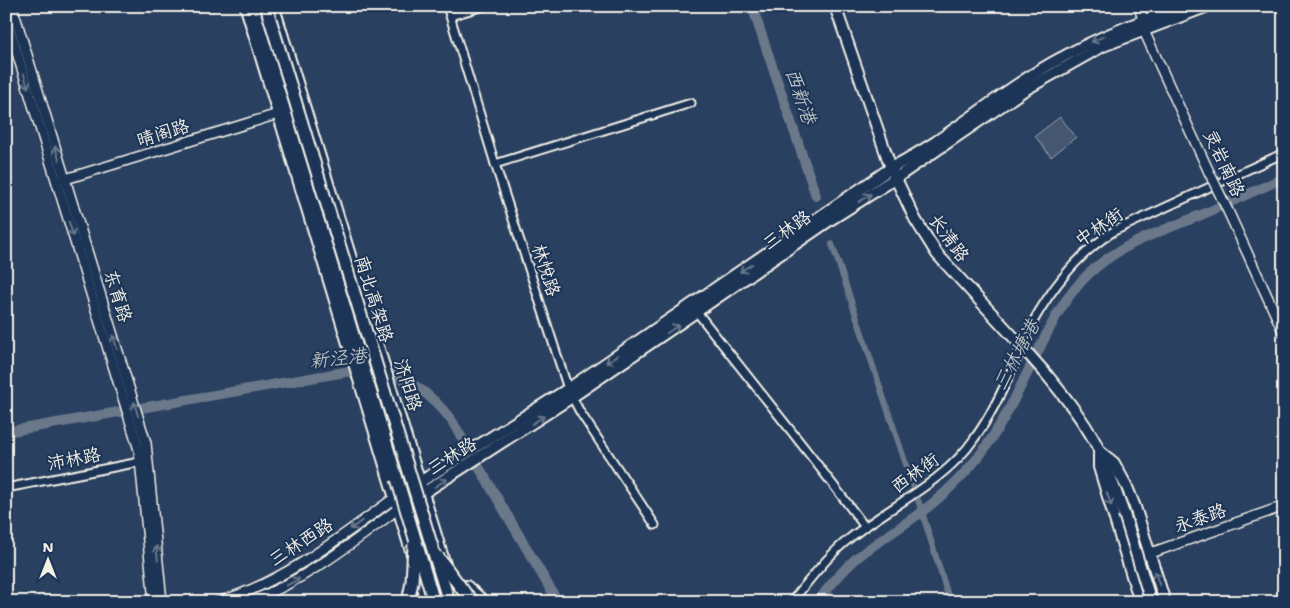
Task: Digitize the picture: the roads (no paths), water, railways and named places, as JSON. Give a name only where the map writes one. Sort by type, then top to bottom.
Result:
[{"type":"highway","points":[[448,570],[483,602]]},
{"type":"main road","points":[[246,6],[427,602]]},
{"type":"main road","name":"南北高架路","points":[[253,6],[434,602]]},
{"type":"main road","name":"南北高架路","points":[[266,6],[449,602]]},
{"type":"main road","name":"济阳路","points":[[273,6],[456,602]]},
{"type":"main road","name":"长清路","points":[[835,6],[894,173],[915,218],[937,254],[1020,341],[1047,374],[1086,428],[1111,476],[1151,602]]},
{"type":"main road","name":"三林路","points":[[396,496],[421,488],[460,471],[497,447],[570,393],[894,173],[1052,74],[1183,6]]},
{"type":"main road","name":"三林路","points":[[1144,25],[1208,6]]},
{"type":"main road","name":"三林路","points":[[399,508],[458,458],[491,436],[570,393],[697,312],[816,225]]},
{"type":"main road","name":"长清路","points":[[1099,452],[1114,463],[1135,507],[1165,602]]},
{"type":"main road","name":"长清路","points":[[1099,452],[1099,467],[1140,602]]},
{"type":"main road","points":[[408,602],[412,582],[414,535]]},
{"type":"main road","points":[[430,542],[448,570],[474,602]]},
{"type":"street","name":"东育路","points":[[12,6],[61,181]]},
{"type":"street","name":"林悦路","points":[[447,6],[495,164],[570,393],[580,412],[655,526]]},
{"type":"street","points":[[450,16],[484,6]]},
{"type":"street","name":"灵岩南路","points":[[1138,6],[1144,25],[1209,172],[1284,333]]},
{"type":"street","name":"东育路","points":[[6,17],[61,181],[138,431],[146,443],[144,461],[154,602]]},
{"type":"street","points":[[495,164],[691,103]]},
{"type":"street","name":"晴阁路","points":[[61,181],[278,114]]},
{"type":"street","name":"中林街","points":[[1020,341],[1052,290],[1079,257],[1095,244],[1114,231],[1284,152]]},
{"type":"street","points":[[697,312],[774,410],[786,422],[865,527]]},
{"type":"street","name":"西林街","points":[[790,602],[832,554],[865,527],[952,465],[974,440],[1010,374],[1020,341]]},
{"type":"street","name":"东育路","points":[[144,461],[162,602]]},
{"type":"street","name":"沛林路","points":[[6,488],[144,461]]},
{"type":"street","name":"三林西路","points":[[218,602],[271,581],[304,562],[396,496]]},
{"type":"street","name":"永泰路","points":[[1128,561],[1284,506]]},
{"type":"street","name":"三林西路","points":[[249,602],[273,593],[330,560],[399,508]]},
{"type":"waterway","name":"西新港","points":[[752,6],[816,196]]},
{"type":"waterway","name":"三林塘港","points":[[817,602],[836,578],[852,562],[933,503],[970,467],[983,451],[1007,413],[1058,313],[1072,292],[1087,275],[1120,250],[1138,241],[1284,178]]},
{"type":"waterway","points":[[832,244],[922,512],[950,602]]},
{"type":"waterway","name":"新泾港","points":[[6,432],[345,372],[369,370],[393,375],[416,386],[435,402],[452,421],[558,602]]}]
